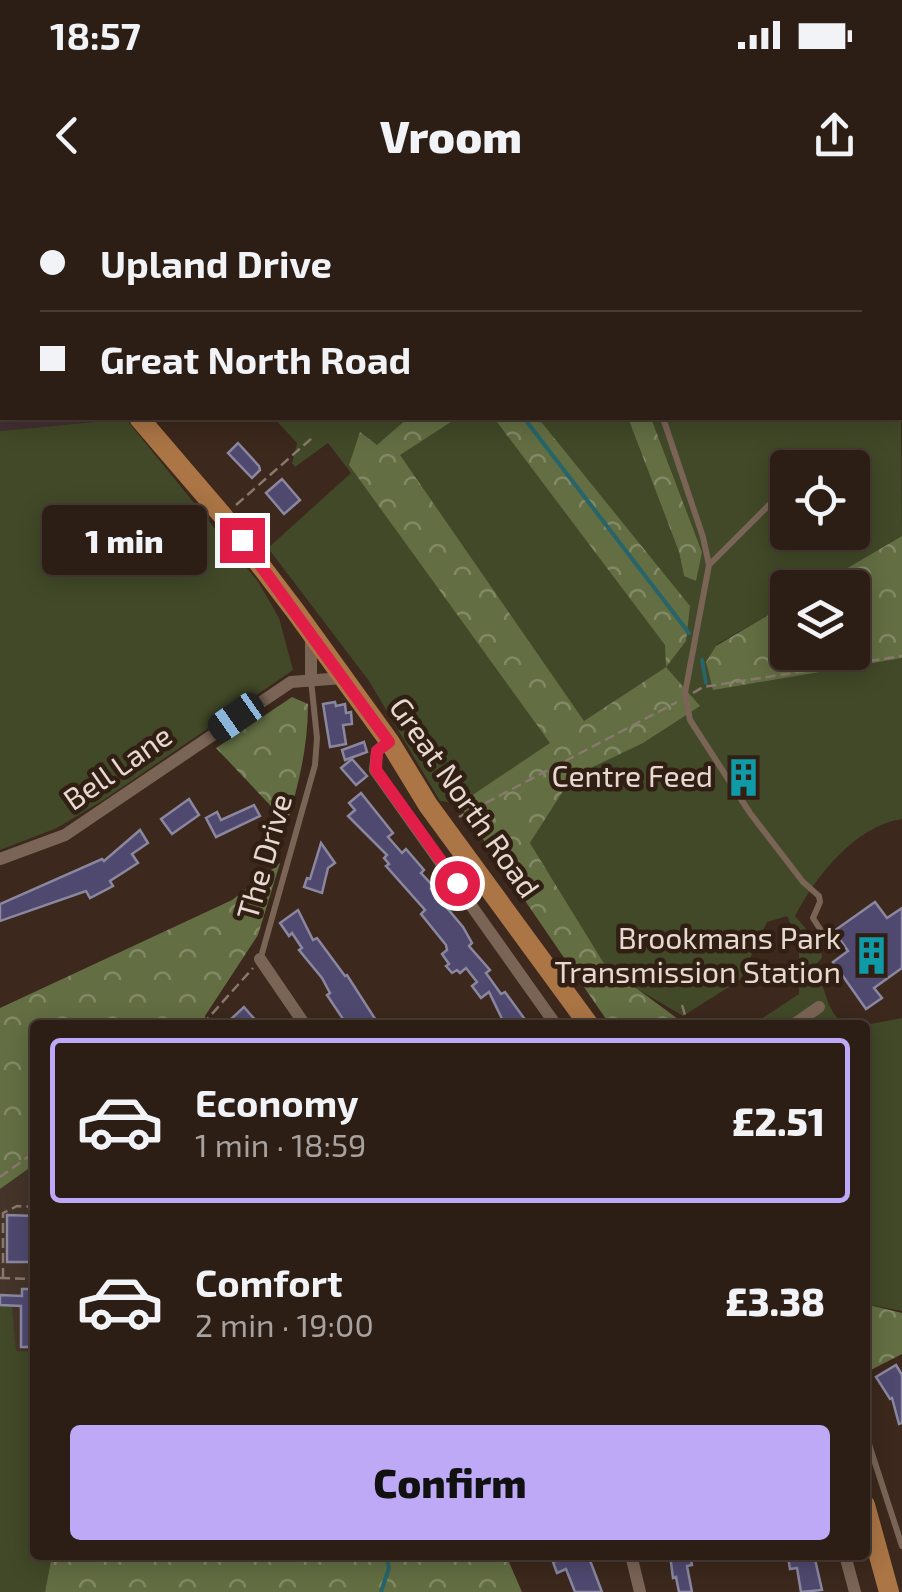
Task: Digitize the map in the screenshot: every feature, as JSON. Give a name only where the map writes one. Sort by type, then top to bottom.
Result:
[{"type":"main road","name":"Great North Road","points":[[141,420],[224,516],[311,633],[443,826],[585,1020]]},
{"type":"main road","points":[[870,1523],[889,1592]]},
{"type":"street","points":[[311,633],[311,680]]},
{"type":"street","name":"Bell Lane","points":[[0,859],[65,835],[291,682],[343,678]]},
{"type":"street","points":[[389,742],[377,751],[376,770],[552,1020]]},
{"type":"street","points":[[260,959],[302,1020]]},
{"type":"street","points":[[800,1020],[819,1007]]},
{"type":"street","points":[[633,1560],[640,1592]]},
{"type":"street","points":[[846,1560],[855,1592]]},
{"type":"lane","points":[[664,420],[709,565],[684,697],[690,720],[803,882],[819,896],[814,918],[822,932]]},
{"type":"lane","points":[[709,565],[770,504]]},
{"type":"lane","name":"The Drive","points":[[260,959],[315,765],[311,680]]},
{"type":"lane","points":[[870,1447],[902,1546]]},
{"type":"path","points":[[224,516],[312,438]]},
{"type":"path","points":[[443,826],[702,687],[902,656]]},
{"type":"path","name":"The Drive","points":[[206,1020],[260,959]]},
{"type":"path","points":[[682,1005],[686,1020]]},
{"type":"path","points":[[0,1177],[30,1156]]},
{"type":"path","points":[[30,1206],[3,1212],[2,1278],[30,1279]]},
{"type":"shaded area","points":[[0,420],[116,420],[0,431]]},
{"type":"shaded area","points":[[30,1168],[30,1560],[0,1592],[0,1189]]},
{"type":"green space","points":[[127,420],[259,583],[279,618],[293,670],[105,799],[57,828],[0,850],[0,431]]},
{"type":"green space","points":[[276,420],[629,420],[679,552],[684,576],[702,552],[652,420],[901,420],[902,536],[844,570],[770,570],[770,614],[716,645],[770,652],[770,670],[870,670],[870,662],[902,658],[902,819],[868,831],[853,842],[814,885],[795,916],[821,946],[822,958],[813,967],[840,1020],[760,1020],[799,994],[799,943],[787,916],[767,922],[740,980],[683,1016],[605,965],[530,843],[572,777],[602,762],[666,667],[459,804],[440,801],[369,681],[268,548],[351,473],[328,443],[295,467],[292,463],[297,443]]},
{"type":"green space","points":[[406,420],[454,420],[400,455],[584,721],[666,667],[700,706],[643,743],[572,777],[530,843],[605,965],[679,1020],[607,1020],[459,804],[550,743],[349,465],[360,432],[377,445]]},
{"type":"green space","points":[[496,420],[540,420],[690,606],[686,641],[666,667],[665,645]]},
{"type":"green space","points":[[629,420],[652,420],[702,552],[696,581],[684,576],[679,552]]},
{"type":"green space","points":[[902,536],[902,658],[870,663],[870,570],[844,570]]},
{"type":"green space","points":[[770,614],[770,670],[831,670],[713,690],[706,662],[716,646]]},
{"type":"green space","points":[[292,697],[308,704],[308,720],[287,823],[216,748]]},
{"type":"green space","points":[[280,863],[258,935],[205,1020],[30,1020],[30,1168],[0,1189],[0,1008],[232,900]]},
{"type":"green space","points":[[902,1018],[902,1311],[870,1305],[870,1024]]},
{"type":"green space","points":[[0,1305],[12,1306],[16,1351],[30,1352],[30,1560],[51,1560],[45,1592],[0,1592]]},
{"type":"green space","points":[[870,1305],[902,1313],[902,1354],[870,1370]]},
{"type":"green space","points":[[51,1560],[508,1560],[522,1592],[45,1592]]},
{"type":"building","points":[[238,443],[259,466],[252,478],[228,453]]},
{"type":"building","points":[[282,479],[300,500],[284,514],[266,493]]},
{"type":"building","points":[[335,702],[336,706],[345,704],[346,713],[351,712],[352,724],[343,725],[346,744],[330,747],[323,704]]},
{"type":"building","points":[[364,742],[367,752],[345,760],[342,750]]},
{"type":"building","points":[[352,759],[367,776],[356,785],[341,768]]},
{"type":"building","points":[[361,793],[393,833],[388,837],[402,853],[406,849],[424,870],[421,873],[434,887],[431,889],[463,927],[472,943],[469,946],[490,970],[486,973],[525,1020],[503,1020],[489,992],[481,998],[472,986],[477,982],[466,968],[452,973],[446,966],[449,964],[442,954],[446,945],[421,914],[425,910],[386,866],[387,855],[348,816],[355,810],[349,803]]},
{"type":"building","points":[[189,799],[199,815],[172,834],[161,819]]},
{"type":"building","points":[[254,805],[260,816],[216,837],[206,818],[217,812],[221,820]]},
{"type":"building","points":[[140,830],[148,843],[132,854],[138,863],[110,881],[113,886],[90,898],[86,891],[0,921],[0,904],[104,861]]},
{"type":"building","points":[[321,843],[335,863],[328,868],[322,893],[304,887]]},
{"type":"building","name":"Brookmans Park Transmission Station","points":[[875,902],[887,918],[902,908],[902,968],[874,988],[882,998],[866,1009],[833,962],[848,951],[834,931]]},
{"type":"building","points":[[298,910],[313,940],[317,938],[347,975],[376,1020],[344,1020],[327,995],[330,993],[322,978],[299,950],[302,948],[292,933],[289,936],[280,923]]},
{"type":"building","points":[[244,1007],[256,1020],[230,1020]]},
{"type":"building","points":[[7,1215],[30,1216],[30,1262],[7,1262]]},
{"type":"building","points":[[22,1289],[30,1289],[30,1347],[21,1347],[21,1306],[0,1305],[0,1295],[22,1296]]},
{"type":"building","points":[[896,1365],[902,1375],[899,1424],[892,1398],[876,1377]]},
{"type":"building","points":[[590,1560],[602,1592],[575,1592],[566,1569],[557,1573],[553,1562]]},
{"type":"building","points":[[671,1560],[691,1560],[692,1565],[687,1566],[692,1592],[679,1592],[676,1577],[673,1578]]},
{"type":"building","points":[[788,1560],[815,1560],[822,1590],[801,1592],[797,1568],[790,1569]]},
{"type":"waterway","points":[[526,420],[689,633]]},
{"type":"waterway","points":[[702,660],[706,683]]},
{"type":"waterway","points":[[381,1592],[389,1568],[387,1560]]},
{"type":"place","name":"Centre Feed","points":[[743,777]]},
{"type":"place","name":"Brookmans Park Transmission Station","points":[[871,956]]},
{"type":"route","points":[[242,540],[389,742],[377,751],[376,770],[457,883]]}]
